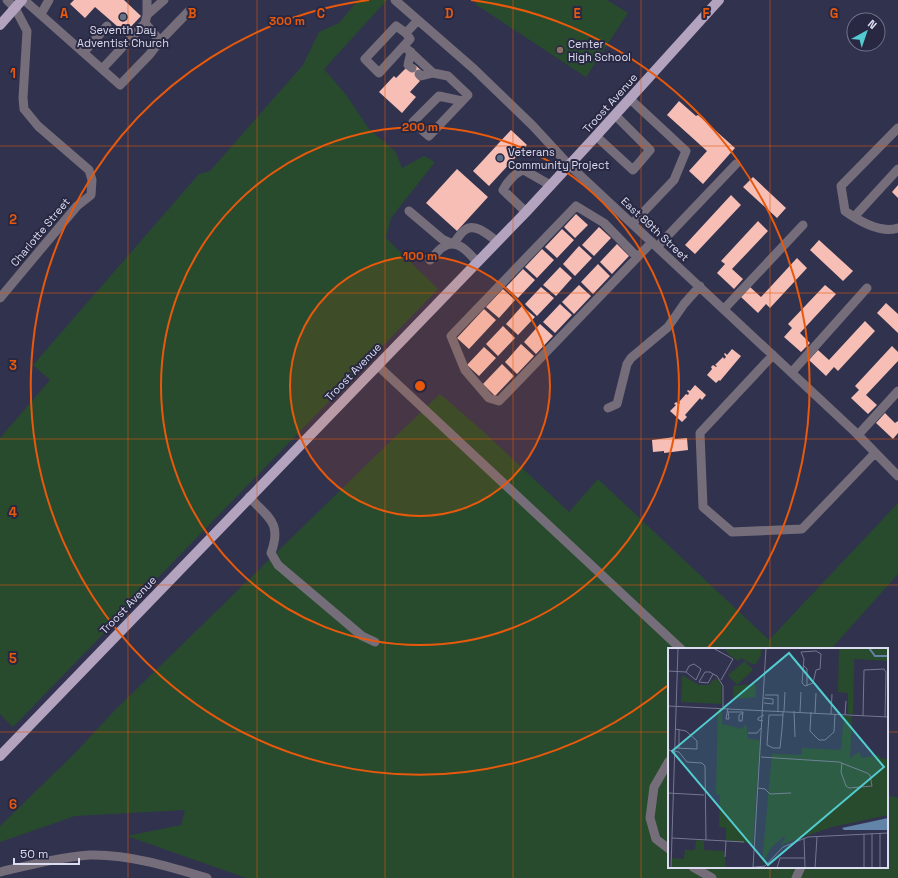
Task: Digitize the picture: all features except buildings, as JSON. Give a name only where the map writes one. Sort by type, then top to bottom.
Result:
[{"type":"main road","name":"Troost Avenue","points":[[0,756],[526,212],[719,0]]},
{"type":"main road","points":[[0,25],[20,3]]},
{"type":"street","points":[[7,0],[20,3],[41,14],[120,85],[189,11]]},
{"type":"street","points":[[41,14],[49,0]]},
{"type":"street","points":[[147,0],[146,19],[160,41]]},
{"type":"street","points":[[102,69],[164,0]]},
{"type":"street","name":"East 89th Street","points":[[396,0],[474,69],[528,121],[569,165],[792,372],[858,435],[898,476]]},
{"type":"street","name":"Charlotte Street","points":[[0,298],[77,206],[91,195],[92,180],[89,170],[38,126],[24,109],[23,98],[27,31],[20,3]]},
{"type":"street","points":[[406,33],[418,20]]},
{"type":"street","points":[[84,52],[107,26]]},
{"type":"street","points":[[407,49],[379,73],[364,59],[396,26],[406,33],[410,39],[407,49],[408,64],[415,71],[421,76],[433,73],[448,76],[468,95],[429,136],[413,122],[439,96],[462,101]]},
{"type":"street","points":[[407,49],[433,73]]},
{"type":"street","points":[[630,99],[686,151],[674,180],[632,224]]},
{"type":"street","points":[[596,136],[633,170],[650,150],[615,115]]},
{"type":"street","points":[[898,128],[841,186],[845,211],[854,217],[878,228],[893,230],[898,228]]},
{"type":"street","points":[[637,257],[604,223],[576,206],[451,336],[465,370],[489,398],[499,401],[637,257],[654,244],[736,164]]},
{"type":"street","points":[[854,217],[898,169]]},
{"type":"street","points":[[526,212],[503,190],[519,171],[524,170],[550,185]]},
{"type":"street","points":[[409,211],[442,239],[464,248],[477,262]]},
{"type":"street","points":[[724,309],[803,224]]},
{"type":"street","points":[[430,260],[442,247],[453,244],[465,230],[469,228],[481,230],[497,241]]},
{"type":"street","points":[[608,408],[617,404],[627,364],[631,358],[668,327],[684,304],[700,286]]},
{"type":"street","points":[[792,372],[867,288]]},
{"type":"street","points":[[773,355],[700,433],[703,507],[732,532],[802,530],[875,453]]},
{"type":"street","points":[[377,365],[680,648]]},
{"type":"street","points":[[858,435],[898,391]]},
{"type":"street","points":[[249,497],[275,526],[276,540],[271,553],[278,564],[362,636],[375,642]]},
{"type":"street","points":[[668,763],[654,787],[650,818],[656,839],[668,849]]},
{"type":"street","points":[[0,872],[64,858],[92,855],[135,859],[207,878]]},
{"type":"street","points":[[696,868],[712,878]]},
{"type":"street","points":[[796,878],[801,868]]},
{"type":"green space","points":[[358,0],[387,0],[324,69],[347,96],[369,129],[395,151],[402,168],[424,156],[435,162],[391,218],[386,238],[438,289],[13,727],[0,714],[0,438],[50,380],[33,365],[199,174],[210,171],[303,65],[319,32],[339,23]]},
{"type":"green space","points":[[478,0],[607,0],[628,13],[586,77],[475,4]]},
{"type":"green space","points":[[440,394],[485,433],[569,512],[598,479],[769,640],[898,503],[898,574],[832,648],[668,648],[668,868],[888,868],[888,795],[898,798],[898,878],[246,878],[127,836],[181,825],[185,810],[75,816],[0,842],[0,826],[74,754],[116,709]]},
{"type":"place","name":"Seventh Day Adventist Church","points":[[123,17]]},
{"type":"place","name":"Center High School","points":[[560,50]]},
{"type":"place","name":"Veterans Community Project","points":[[500,158]]}]
